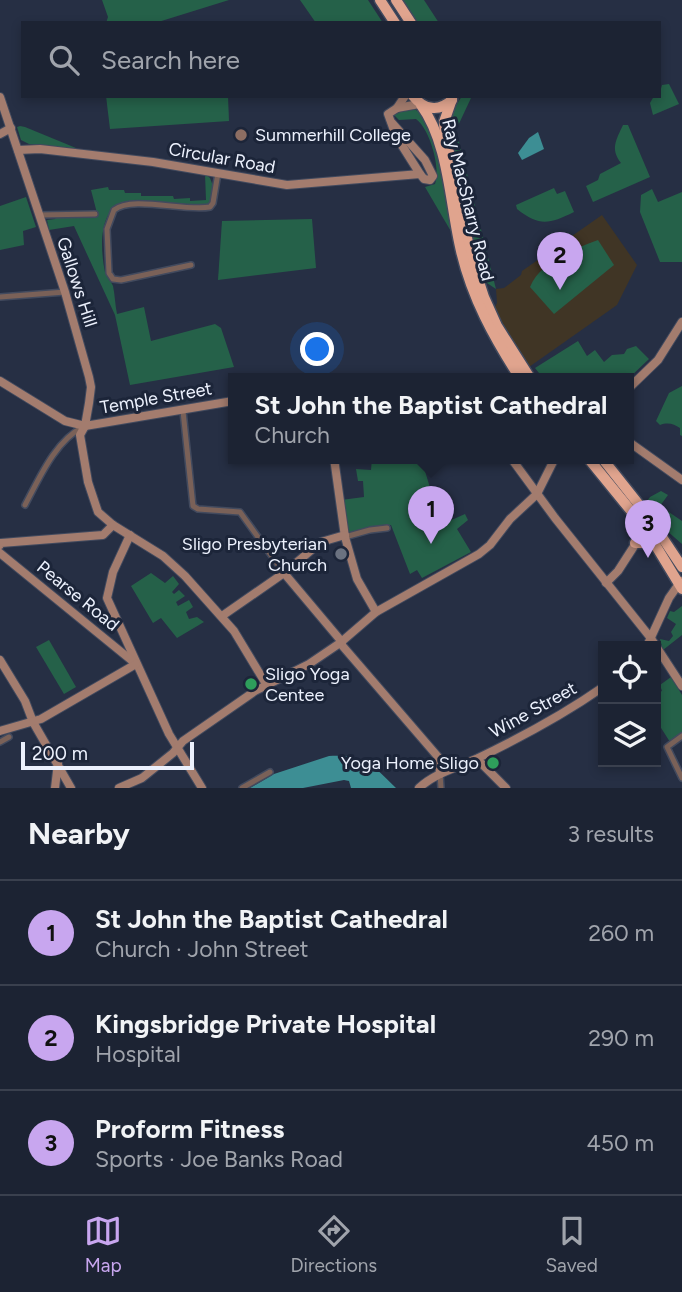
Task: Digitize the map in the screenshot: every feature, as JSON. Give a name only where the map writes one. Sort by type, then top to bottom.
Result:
[{"type":"highway","points":[[380,0],[394,21]]},
{"type":"highway","points":[[396,0],[410,21]]},
{"type":"highway","points":[[418,102],[435,108],[447,104],[453,98]]},
{"type":"highway","name":"Ray MacSharry Road","points":[[453,98],[443,122],[470,254],[497,326],[527,373]]},
{"type":"highway","name":"Ray MacSharry Road","points":[[418,102],[429,116],[435,132],[447,176],[461,252],[479,307],[517,373]]},
{"type":"highway","points":[[593,464],[678,557],[682,567]]},
{"type":"highway","points":[[606,464],[648,525],[655,543],[681,584]]},
{"type":"highway","points":[[635,543],[655,543]]},
{"type":"street","name":"Gallows Hill","points":[[0,97],[65,292],[89,377],[89,403],[85,426],[80,435],[93,500],[98,512],[113,526]]},
{"type":"street","points":[[397,108],[404,98]]},
{"type":"street","points":[[393,123],[396,136],[420,174],[430,180],[433,176],[429,164],[388,114],[397,108],[418,102]]},
{"type":"street","points":[[0,134],[11,128]]},
{"type":"street","name":"Circular Road","points":[[18,150],[40,149],[153,162],[287,185],[420,174]]},
{"type":"street","points":[[191,265],[121,280],[113,279],[109,273],[107,229],[114,209],[125,204],[209,207],[213,203],[218,173]]},
{"type":"street","points":[[39,215],[95,214]]},
{"type":"street","points":[[0,297],[65,292]]},
{"type":"street","points":[[634,383],[658,360],[682,322]]},
{"type":"street","points":[[2,386],[65,421],[85,426]]},
{"type":"street","name":"Temple Street","points":[[85,426],[228,402]]},
{"type":"street","points":[[89,403],[98,424]]},
{"type":"street","points":[[183,411],[193,506],[198,509],[240,512],[284,573],[439,758],[441,788]]},
{"type":"street","points":[[24,505],[61,447],[75,431],[85,426]]},
{"type":"street","points":[[634,446],[682,480]]},
{"type":"street","points":[[335,464],[345,536],[357,579],[376,612]]},
{"type":"street","points":[[515,464],[648,641]]},
{"type":"street","points":[[119,788],[142,778],[216,716],[266,684],[309,664],[341,642],[376,612],[479,554],[537,494],[552,464]]},
{"type":"street","points":[[606,583],[618,571],[648,525]]},
{"type":"street","points":[[0,545],[103,535],[113,526],[163,556],[222,616],[266,684]]},
{"type":"street","points":[[222,616],[284,573],[321,542],[387,528]]},
{"type":"street","points":[[130,535],[113,572],[107,594],[136,664],[177,748],[202,788]]},
{"type":"street","name":"Pearse Road","points":[[0,553],[136,664]]},
{"type":"street","points":[[650,641],[681,584]]},
{"type":"street","points":[[111,643],[125,636]]},
{"type":"street","points":[[661,658],[682,687]]},
{"type":"street","points":[[0,660],[71,788]]},
{"type":"street","points":[[0,731],[41,719],[136,664]]},
{"type":"street","name":"Wine Street","points":[[419,788],[440,774],[531,732],[598,690]]},
{"type":"street","points":[[682,736],[667,747],[682,778]]},
{"type":"street","points":[[0,742],[9,737]]},
{"type":"street","points":[[477,759],[506,788]]},
{"type":"street","points":[[55,788],[58,763]]},
{"type":"street","points":[[242,788],[270,772]]},
{"type":"shaded area","points":[[102,0],[229,0],[161,21],[107,21],[108,17]]},
{"type":"shaded area","points":[[300,0],[368,0],[382,21],[315,21]]},
{"type":"shaded area","points":[[403,0],[424,0],[438,21],[417,21]]},
{"type":"shaded area","points":[[669,84],[679,104],[653,115],[650,103],[653,98],[661,98],[662,85]]},
{"type":"shaded area","points":[[106,98],[228,98],[229,121],[110,129]]},
{"type":"shaded area","points":[[461,98],[471,98],[456,130],[496,289],[487,283],[477,269],[447,134],[450,115]]},
{"type":"shaded area","points":[[406,109],[421,113],[434,137],[444,173],[456,240],[425,187],[435,184],[437,169],[426,131],[416,119],[399,120],[394,115]]},
{"type":"shaded area","points":[[623,125],[628,125],[650,177],[593,202],[586,186],[598,180],[600,174],[621,163],[615,149]]},
{"type":"shaded area","points":[[17,127],[76,148],[73,150],[29,144],[21,140]]},
{"type":"shaded area","points":[[538,132],[544,149],[522,160],[518,153],[529,138]]},
{"type":"shaded area","points":[[205,174],[213,186],[211,201],[207,205],[128,201],[111,211],[103,229],[103,262],[113,286],[117,314],[144,307],[151,341],[215,324],[221,328],[234,367],[130,385],[115,315],[74,226],[49,230],[47,220],[56,217],[98,217],[91,190],[108,187],[109,190],[124,190],[125,193],[141,193],[141,196],[206,200]]},
{"type":"shaded area","points":[[554,188],[557,194],[565,191],[574,212],[545,222],[532,219],[517,209],[516,205]]},
{"type":"shaded area","points":[[652,189],[658,202],[682,192],[682,262],[660,262],[640,212],[641,195]]},
{"type":"shaded area","points":[[26,197],[36,227],[23,231],[24,245],[0,250],[0,206]]},
{"type":"shaded area","points":[[602,215],[637,265],[617,305],[529,367],[494,309],[497,303],[496,289],[504,288],[521,275],[522,271]]},
{"type":"shaded area","points":[[312,219],[316,268],[218,280],[222,221]]},
{"type":"shaded area","points":[[598,240],[614,265],[554,314],[530,287],[535,278],[541,270],[559,258]]},
{"type":"shaded area","points":[[578,341],[587,356],[595,350],[604,362],[612,355],[624,354],[627,349],[636,346],[649,359],[634,373],[539,373],[535,368]]},
{"type":"shaded area","points":[[682,386],[682,436],[680,428],[668,424],[660,425],[656,421],[669,393]]},
{"type":"shaded area","points":[[372,464],[423,464],[435,504],[439,503],[447,522],[465,514],[468,520],[457,529],[471,552],[422,578],[417,570],[410,574],[391,525],[348,534],[341,500],[364,497],[363,481],[358,481],[356,469],[371,470]]},
{"type":"shaded area","points":[[661,491],[668,495],[660,506],[682,521],[682,544],[666,530],[645,504],[650,497]]},
{"type":"shaded area","points":[[151,573],[165,583],[173,576],[179,584],[172,592],[174,594],[179,590],[185,596],[176,602],[178,606],[189,600],[193,607],[186,612],[189,619],[197,617],[204,622],[177,638],[161,618],[153,623],[131,586]]},
{"type":"shaded area","points":[[682,606],[682,635],[663,650],[660,639],[669,641],[673,636],[671,632],[676,624],[667,618],[670,611],[674,612]]},
{"type":"shaded area","points":[[49,640],[76,687],[64,694],[36,647]]},
{"type":"shaded area","points":[[671,677],[682,695],[682,734],[670,742],[661,728],[661,684]]},
{"type":"shaded area","points":[[329,756],[359,759],[381,773],[396,788],[351,788],[349,781],[344,780],[303,788],[250,788],[274,774]]},
{"type":"place","name":"Summerhill College","points":[[241,135]]},
{"type":"place","name":"Kingsbridge Private Hospital","points":[[560,290]]},
{"type":"place","name":"St John the Baptist Cathedral","points":[[431,544]]},
{"type":"place","name":"Sligo Presbyterian Church","points":[[341,554]]},
{"type":"place","name":"Proform Fitness","points":[[648,558]]},
{"type":"place","name":"Sligo Yoga Centee","points":[[251,684]]},
{"type":"place","name":"Yoga Home Sligo","points":[[493,763]]}]
